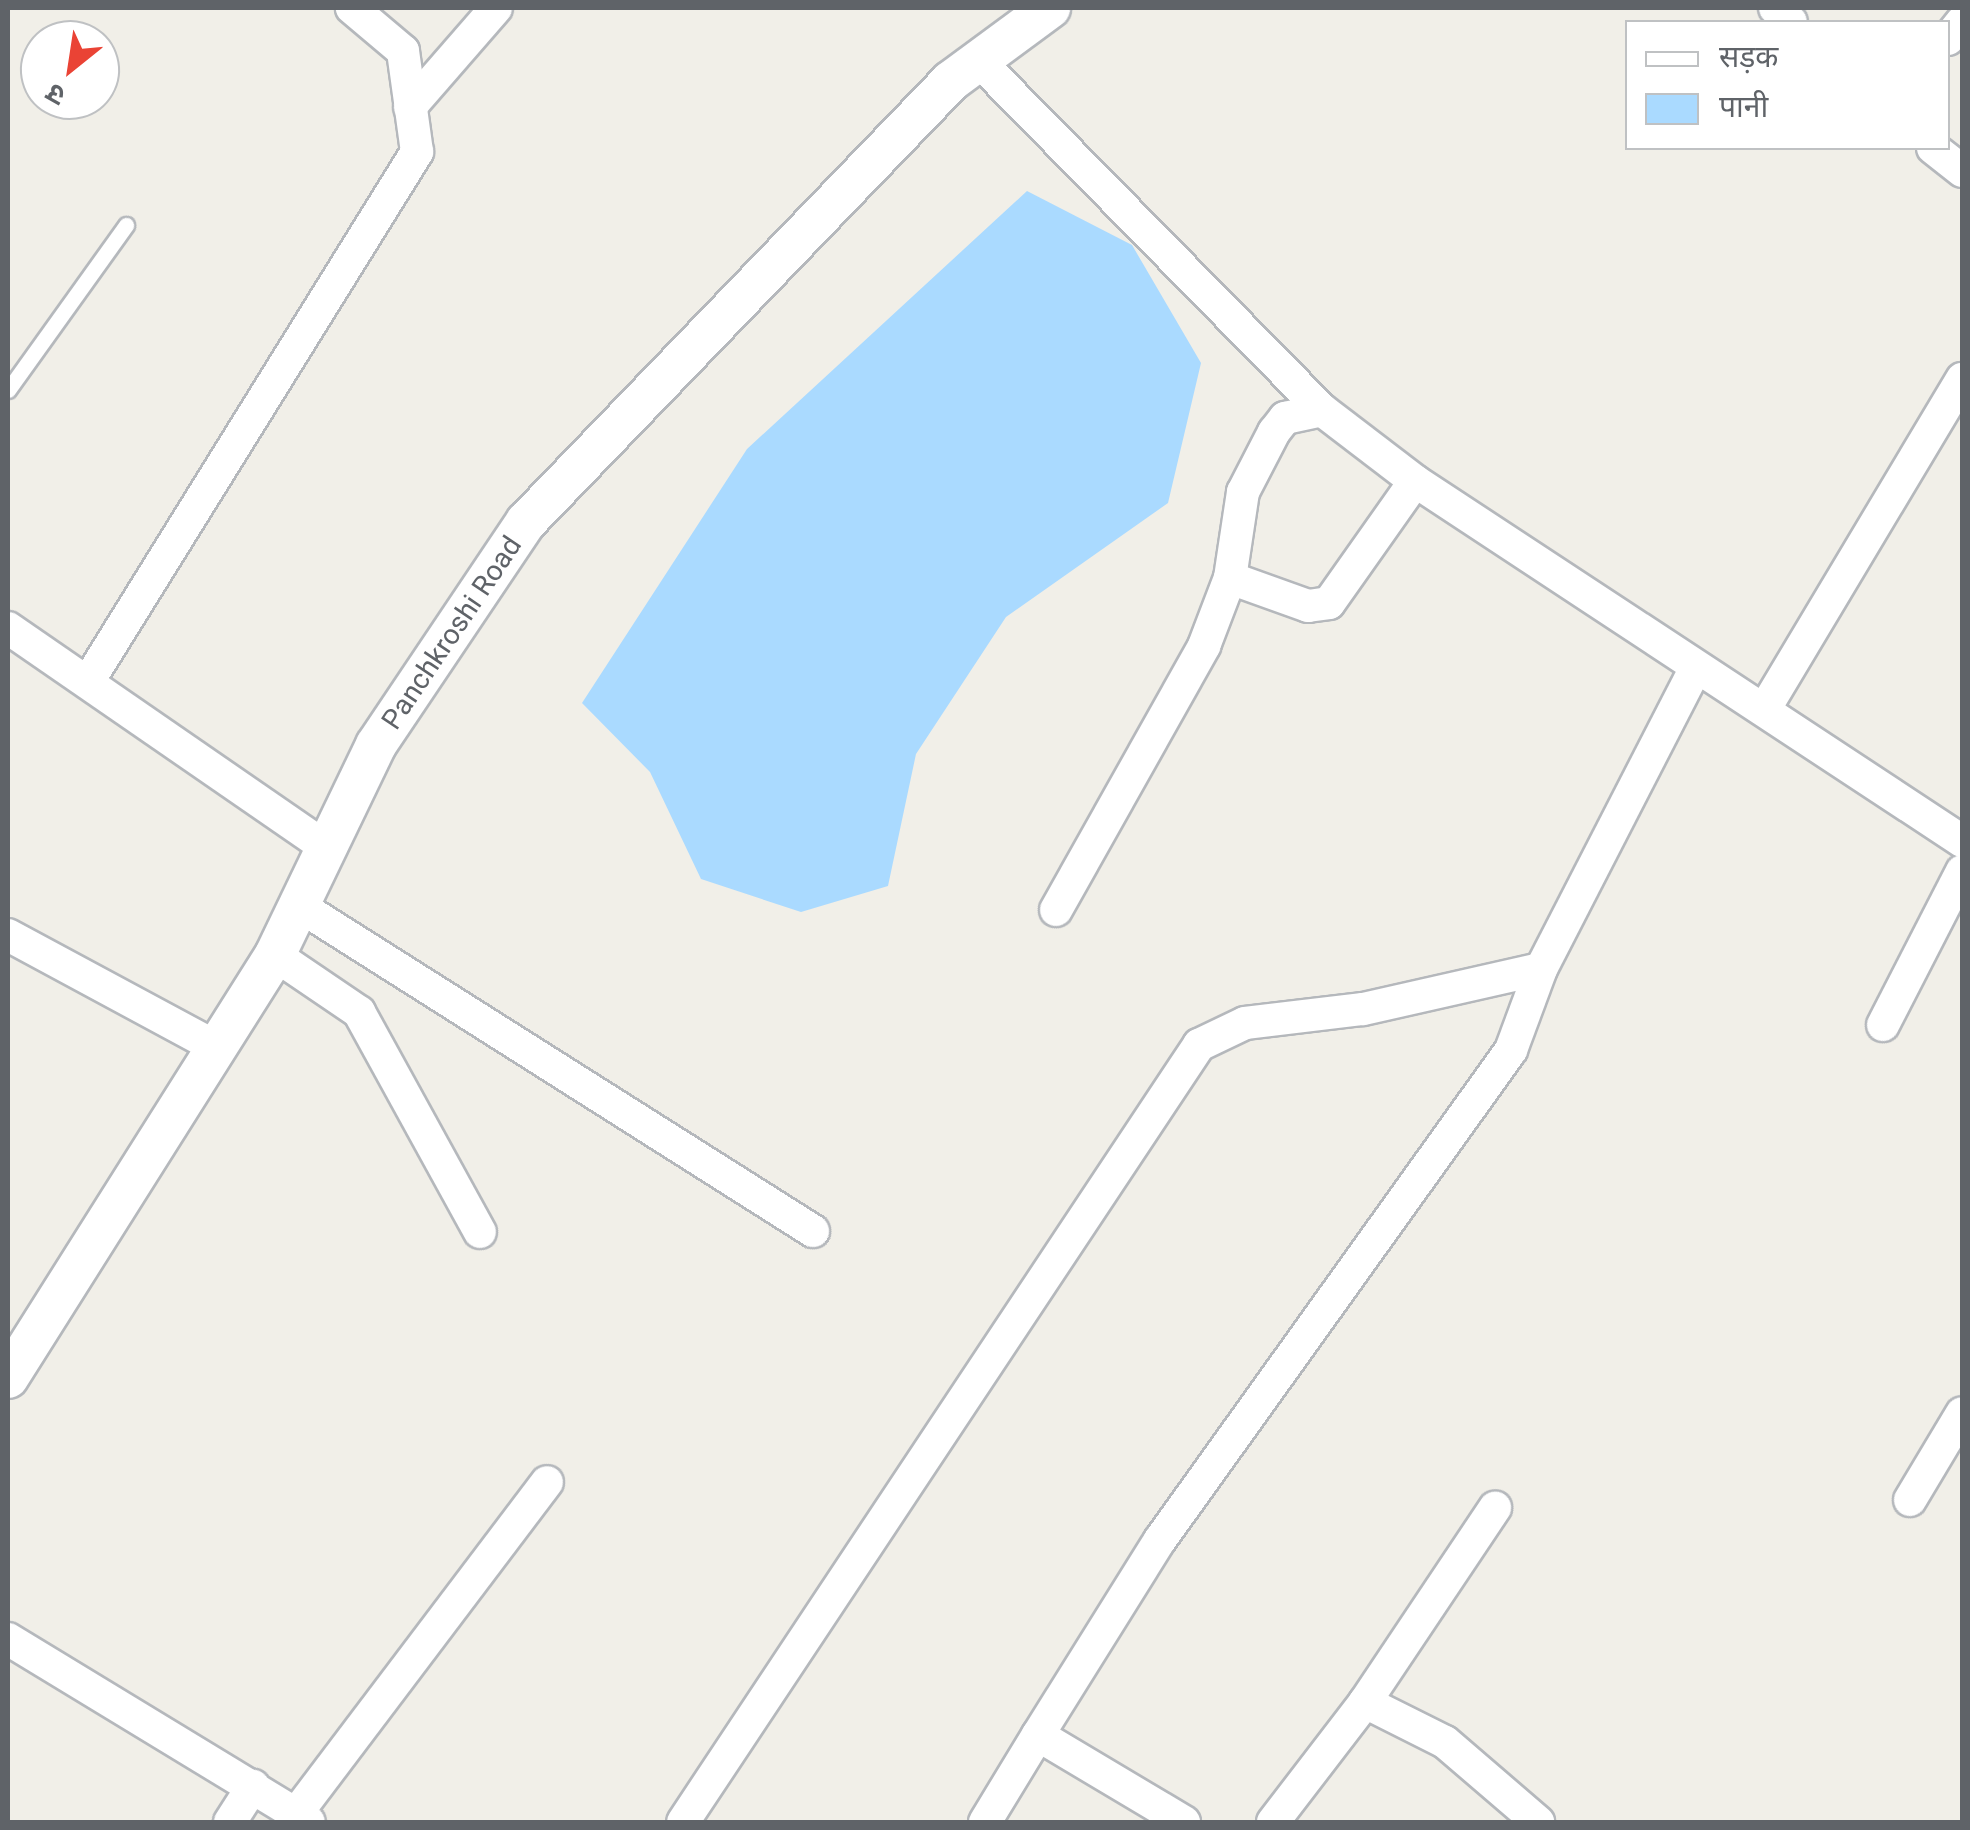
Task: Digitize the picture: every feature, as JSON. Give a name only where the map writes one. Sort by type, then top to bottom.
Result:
[{"type":"street","points":[[89,680],[417,152],[403,51],[352,8]]},
{"type":"street","points":[[410,107],[496,8]]},
{"type":"street","name":"Panchkroshi Road","points":[[8,1378],[275,955],[302,907],[324,846],[376,745],[526,522],[979,60],[1050,8]]},
{"type":"street","points":[[979,60],[1322,410],[1415,481],[1962,842]]},
{"type":"street","points":[[1936,150],[1962,171]]},
{"type":"street","points":[[1764,710],[1962,378]]},
{"type":"street","points":[[1056,910],[1204,646],[1230,578],[1242,492],[1285,418],[1322,410]]},
{"type":"street","points":[[1230,578],[1308,606],[1328,603],[1415,481]]},
{"type":"street","points":[[8,628],[89,680],[324,846]]},
{"type":"street","points":[[985,1822],[1038,1735],[1364,1244],[1464,1121],[1511,1050],[1540,969],[1696,668]]},
{"type":"street","points":[[1883,1025],[1962,871]]},
{"type":"street","points":[[302,907],[813,1232]]},
{"type":"street","points":[[8,936],[218,1048]]},
{"type":"street","points":[[275,955],[359,1012],[480,1232]]},
{"type":"street","points":[[683,1822],[1199,1045],[1245,1023],[1363,1009],[1540,969]]},
{"type":"street","points":[[1910,1500],[1962,1413]]},
{"type":"street","points":[[8,1639],[302,1818],[547,1482]]},
{"type":"street","points":[[1273,1822],[1365,1702],[1495,1508]]},
{"type":"street","points":[[1365,1702],[1445,1742],[1538,1822]]},
{"type":"street","points":[[1038,1735],[1184,1822]]},
{"type":"street","points":[[230,1822],[253,1786]]},
{"type":"lane","points":[[8,390],[126,225]]},
{"type":"lane","points":[[8,358],[22,370]]},
{"type":"water","points":[[1027,191],[1132,245],[1201,363],[1168,503],[1006,617],[916,754],[888,886],[801,912],[701,879],[650,772],[582,703],[747,449]]}]
